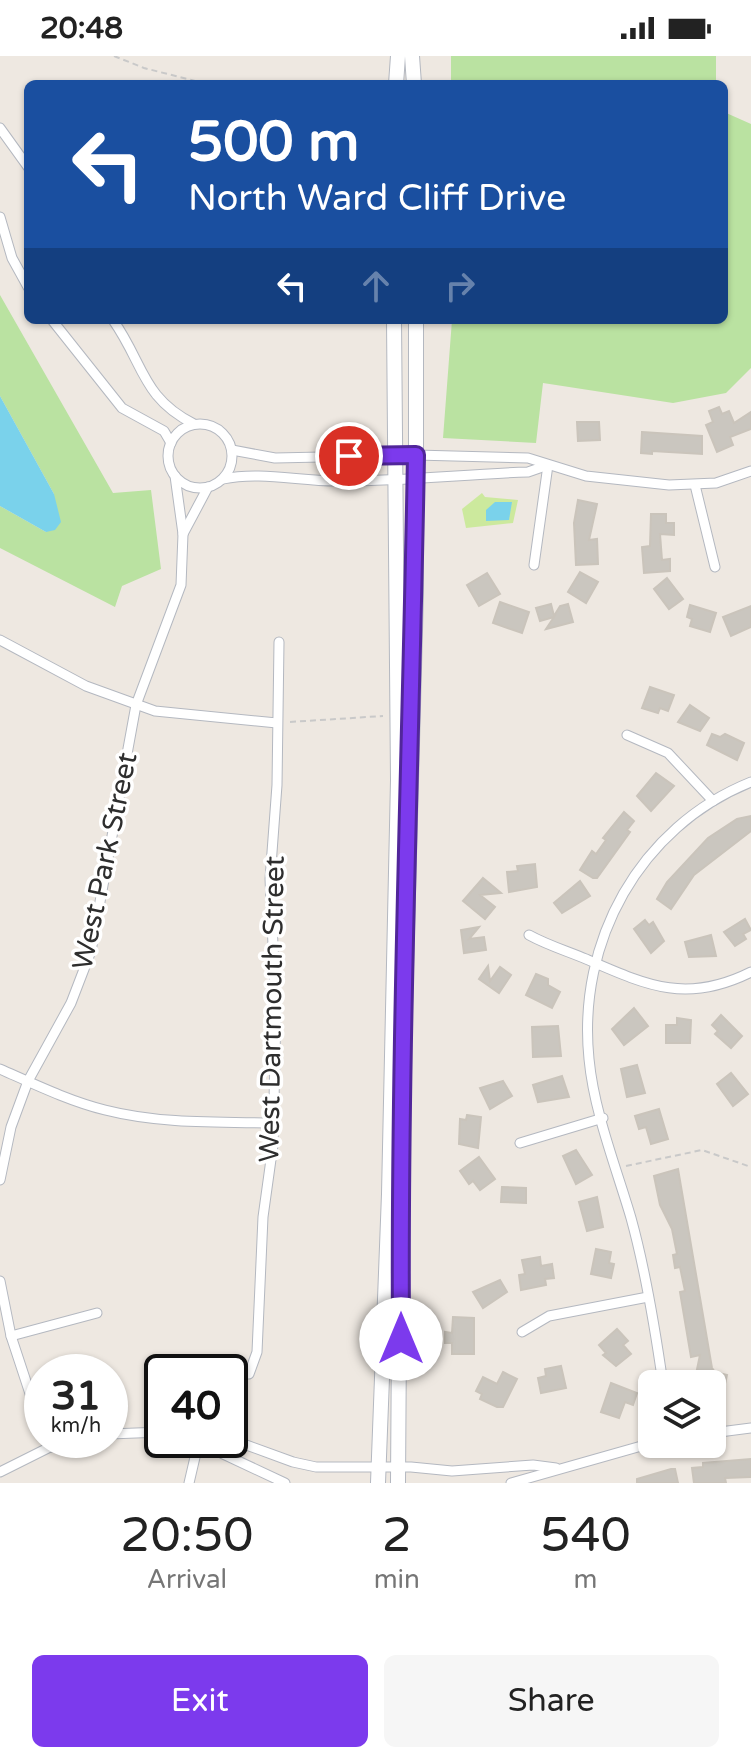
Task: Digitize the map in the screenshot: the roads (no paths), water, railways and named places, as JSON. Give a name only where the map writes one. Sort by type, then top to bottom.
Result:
[{"type":"street","points":[[396,80],[398,56]]},
{"type":"street","points":[[412,56],[414,80]]},
{"type":"street","points":[[0,128],[24,161]]},
{"type":"street","points":[[0,217],[12,258],[24,280]]},
{"type":"street","points":[[55,324],[122,408],[164,431],[171,443]]},
{"type":"street","points":[[115,324],[140,365],[153,395],[163,406],[194,424],[204,424],[222,432],[232,450],[230,470],[223,479]]},
{"type":"street","points":[[378,1475],[389,1194],[398,716],[394,324]]},
{"type":"street","points":[[398,1475],[400,1178],[416,479],[416,324]]},
{"type":"street","points":[[194,424],[176,435],[171,443],[169,465],[175,476],[192,488],[208,487],[240,475],[311,480],[395,480],[528,472],[548,465]]},
{"type":"street","points":[[232,450],[275,458],[416,455],[528,458],[586,476],[695,485],[716,483],[751,471]]},
{"type":"street","points":[[534,565],[548,465]]},
{"type":"street","name":"West Park Street","points":[[0,1180],[11,1127],[28,1081],[71,1003],[91,951],[136,705],[181,585],[183,534],[175,476]]},
{"type":"street","points":[[695,485],[715,567]]},
{"type":"street","name":"West Park Street","points":[[183,534],[208,487]]},
{"type":"street","name":"West Dartmouth Street","points":[[249,1374],[257,1352],[263,1217],[272,1161],[276,1011],[270,879],[277,785],[279,642]]},
{"type":"street","points":[[1,643],[86,686],[155,711],[277,723]]},
{"type":"street","points":[[627,735],[668,753],[713,801]]},
{"type":"street","points":[[661,1370],[648,1297],[589,1064],[586,1032],[594,963],[608,923],[634,875],[664,838],[713,801],[751,782]]},
{"type":"street","points":[[529,935],[649,984],[684,991],[725,985],[750,975]]},
{"type":"street","points":[[0,1069],[103,1110],[181,1121],[273,1123]]},
{"type":"street","points":[[520,1143],[603,1118]]},
{"type":"street","points":[[0,1281],[11,1336],[24,1375]]},
{"type":"street","points":[[522,1332],[549,1316],[648,1297]]},
{"type":"street","points":[[11,1336],[97,1313]]},
{"type":"street","points":[[726,1431],[751,1428]]},
{"type":"street","points":[[248,1446],[293,1462],[378,1475],[533,1465],[556,1468]]},
{"type":"street","points":[[511,1483],[535,1479],[556,1468],[638,1447]]},
{"type":"street","points":[[0,1472],[24,1458]]},
{"type":"street","points":[[189,1483],[195,1458]]},
{"type":"street","points":[[232,1458],[285,1483]]},
{"type":"water","points":[[0,396],[54,494],[61,522],[55,530],[46,532],[0,506]]},
{"type":"water","points":[[495,502],[512,502],[509,520],[486,521],[486,510]]}]
